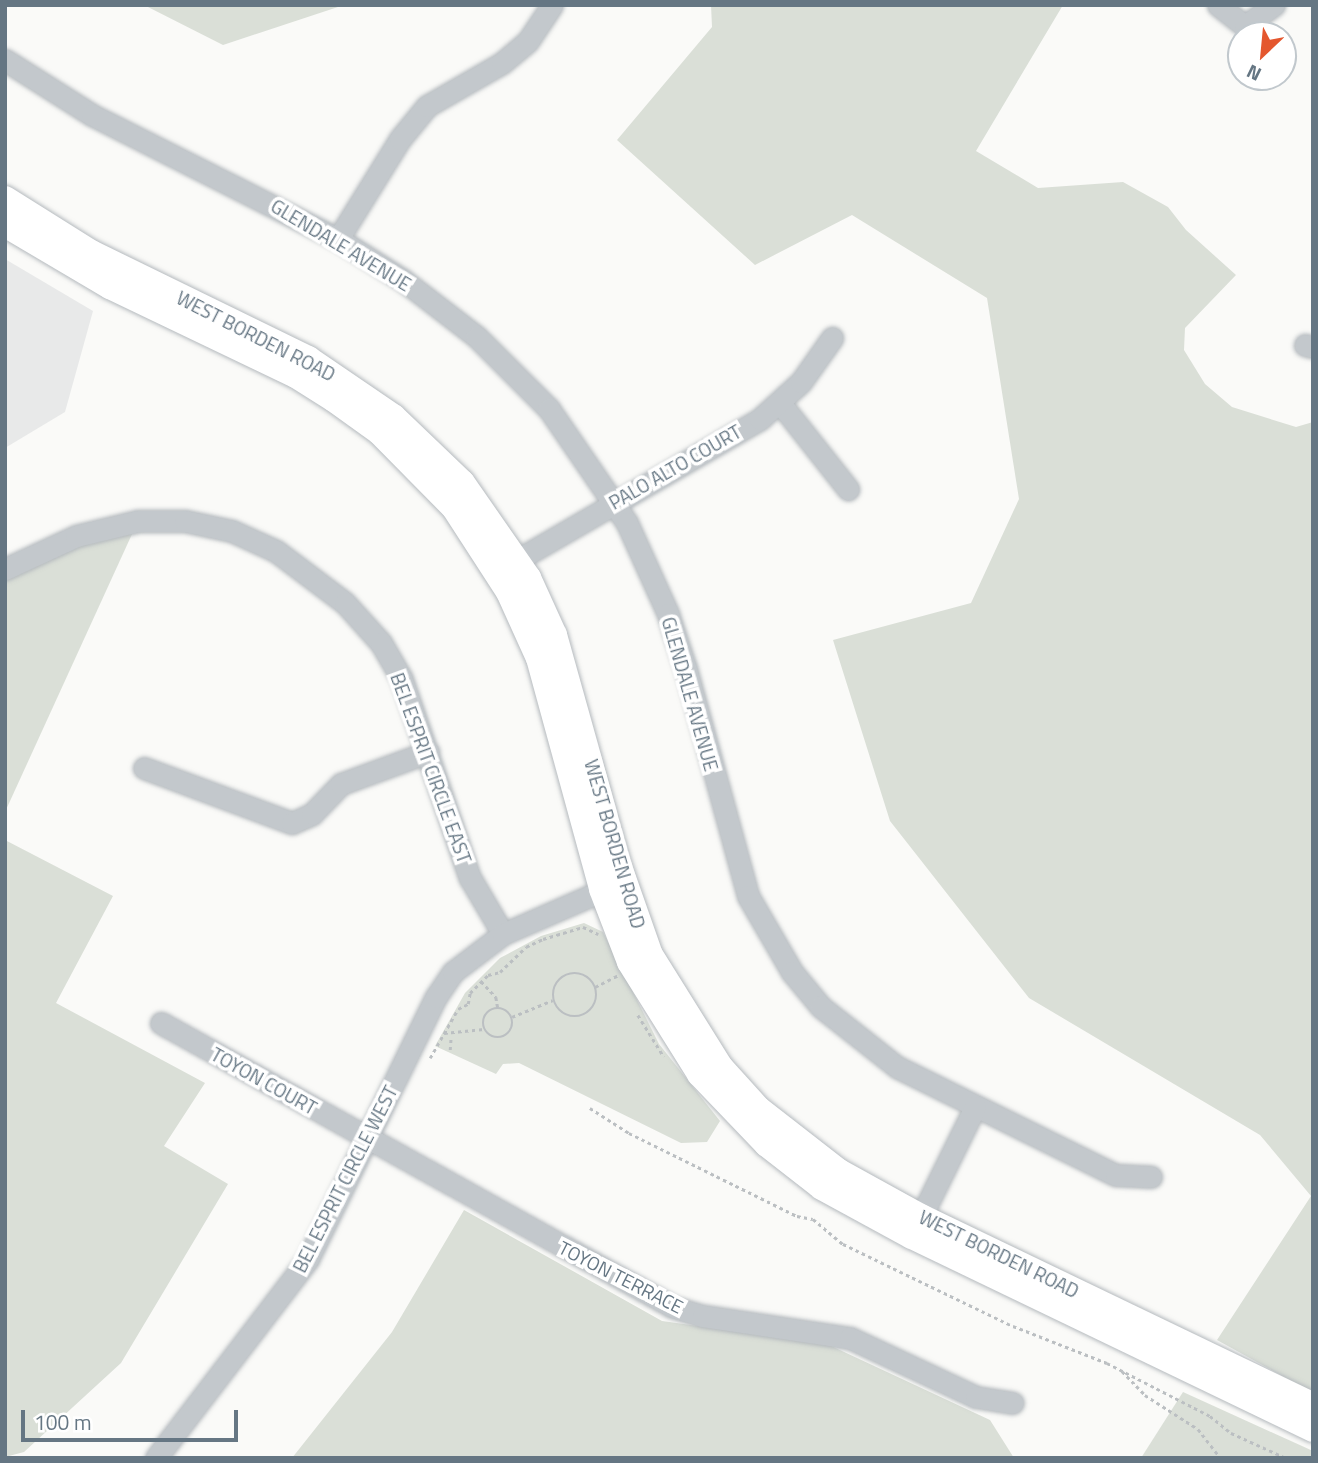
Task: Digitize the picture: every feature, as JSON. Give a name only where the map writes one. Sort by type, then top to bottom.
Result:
[{"type":"main road","name":"WEST BORDEN ROAD","points":[[5,199],[91,253],[339,378],[393,417],[462,484],[507,566],[554,635],[613,886],[646,992],[700,1074],[730,1109],[802,1173],[1313,1406]]},
{"type":"main road","name":"WEST BORDEN ROAD","points":[[5,224],[110,286],[296,375],[334,399],[380,432],[454,507],[507,566]]},
{"type":"main road","name":"WEST BORDEN ROAD","points":[[916,1227],[1313,1429]]},
{"type":"street","points":[[338,239],[400,139],[427,106],[502,63],[528,41],[552,5]]},
{"type":"street","points":[[1218,5],[1245,26],[1274,5]]},
{"type":"street","name":"GLENDALE AVENUE","points":[[5,61],[92,115],[338,239],[403,280],[477,337],[549,409],[615,502],[668,614],[734,857],[768,936],[821,1007],[849,1032],[897,1067],[1116,1175],[1151,1177]]},
{"type":"street","name":"PALO ALTO COURT","points":[[507,566],[780,403],[832,338]]},
{"type":"street","points":[[780,403],[848,489]]},
{"type":"street","name":"BEL ESPRIT CIRCLE EAST","points":[[5,569],[76,536],[138,521],[185,521],[232,531],[276,551],[345,603],[372,633],[401,677],[470,878],[503,934]]},
{"type":"street","points":[[144,768],[292,823],[312,814],[341,784],[428,752]]},
{"type":"street","name":"BEL ESPRIT CIRCLE WEST","points":[[156,1458],[308,1259],[436,997],[453,972],[503,934],[613,886]]},
{"type":"street","name":"TOYON COURT","points":[[161,1023],[367,1139]]},
{"type":"street","points":[[916,1227],[975,1107]]},
{"type":"street","name":"TOYON TERRACE","points":[[367,1139],[673,1307],[703,1316],[850,1338],[976,1397],[1013,1403]]},
{"type":"path","points":[[430,1058],[481,981],[543,939],[583,927],[601,938]]},
{"type":"path","points":[[614,969],[622,987]]},
{"type":"path","points":[[565,975],[584,975],[595,986],[596,1002],[581,1016],[563,1014],[553,1000],[555,986],[565,975]]},
{"type":"path","points":[[595,986],[617,976]]},
{"type":"path","points":[[481,981],[496,997],[498,1008],[512,1017]]},
{"type":"path","points":[[512,1017],[553,1000]]},
{"type":"path","points":[[498,1008],[485,1015],[484,1029],[492,1037],[505,1037],[513,1028],[512,1017]]},
{"type":"path","points":[[634,1009],[668,1063]]},
{"type":"path","points":[[444,1034],[452,1036],[484,1029]]},
{"type":"path","points":[[450,1050],[452,1036]]},
{"type":"path","points":[[590,1108],[629,1133],[797,1216],[813,1220],[843,1244],[1013,1326],[1119,1369],[1210,1416],[1231,1433],[1286,1458]]},
{"type":"path","points":[[1119,1369],[1145,1395],[1198,1429],[1221,1458]]},
{"type":"shaded area","points":[[144,5],[344,5],[223,45]]},
{"type":"shaded area","points":[[711,5],[1063,5],[976,151],[1038,188],[1123,182],[1168,207],[1186,230],[1236,275],[1185,328],[1184,350],[1205,384],[1232,407],[1296,427],[1313,422],[1313,1393],[1217,1340],[1311,1196],[1260,1135],[1029,998],[890,821],[833,640],[971,603],[1019,499],[987,298],[852,215],[755,265],[617,140],[712,27]]},
{"type":"shaded area","points":[[5,259],[93,311],[65,412],[5,448]]},
{"type":"shaded area","points":[[138,521],[5,812],[5,569]]},
{"type":"shaded area","points":[[5,840],[113,896],[56,1003],[205,1083],[164,1146],[228,1184],[121,1363],[24,1452],[5,1457]]},
{"type":"shaded area","points":[[584,923],[603,932],[659,1044],[720,1121],[707,1142],[681,1143],[519,1063],[503,1064],[496,1074],[435,1046],[465,993],[500,958],[541,936]]},
{"type":"shaded area","points":[[464,1210],[662,1321],[827,1344],[990,1420],[1014,1458],[292,1458],[392,1332]]},
{"type":"shaded area","points":[[1183,1392],[1313,1451],[1313,1458],[1141,1458]]}]
